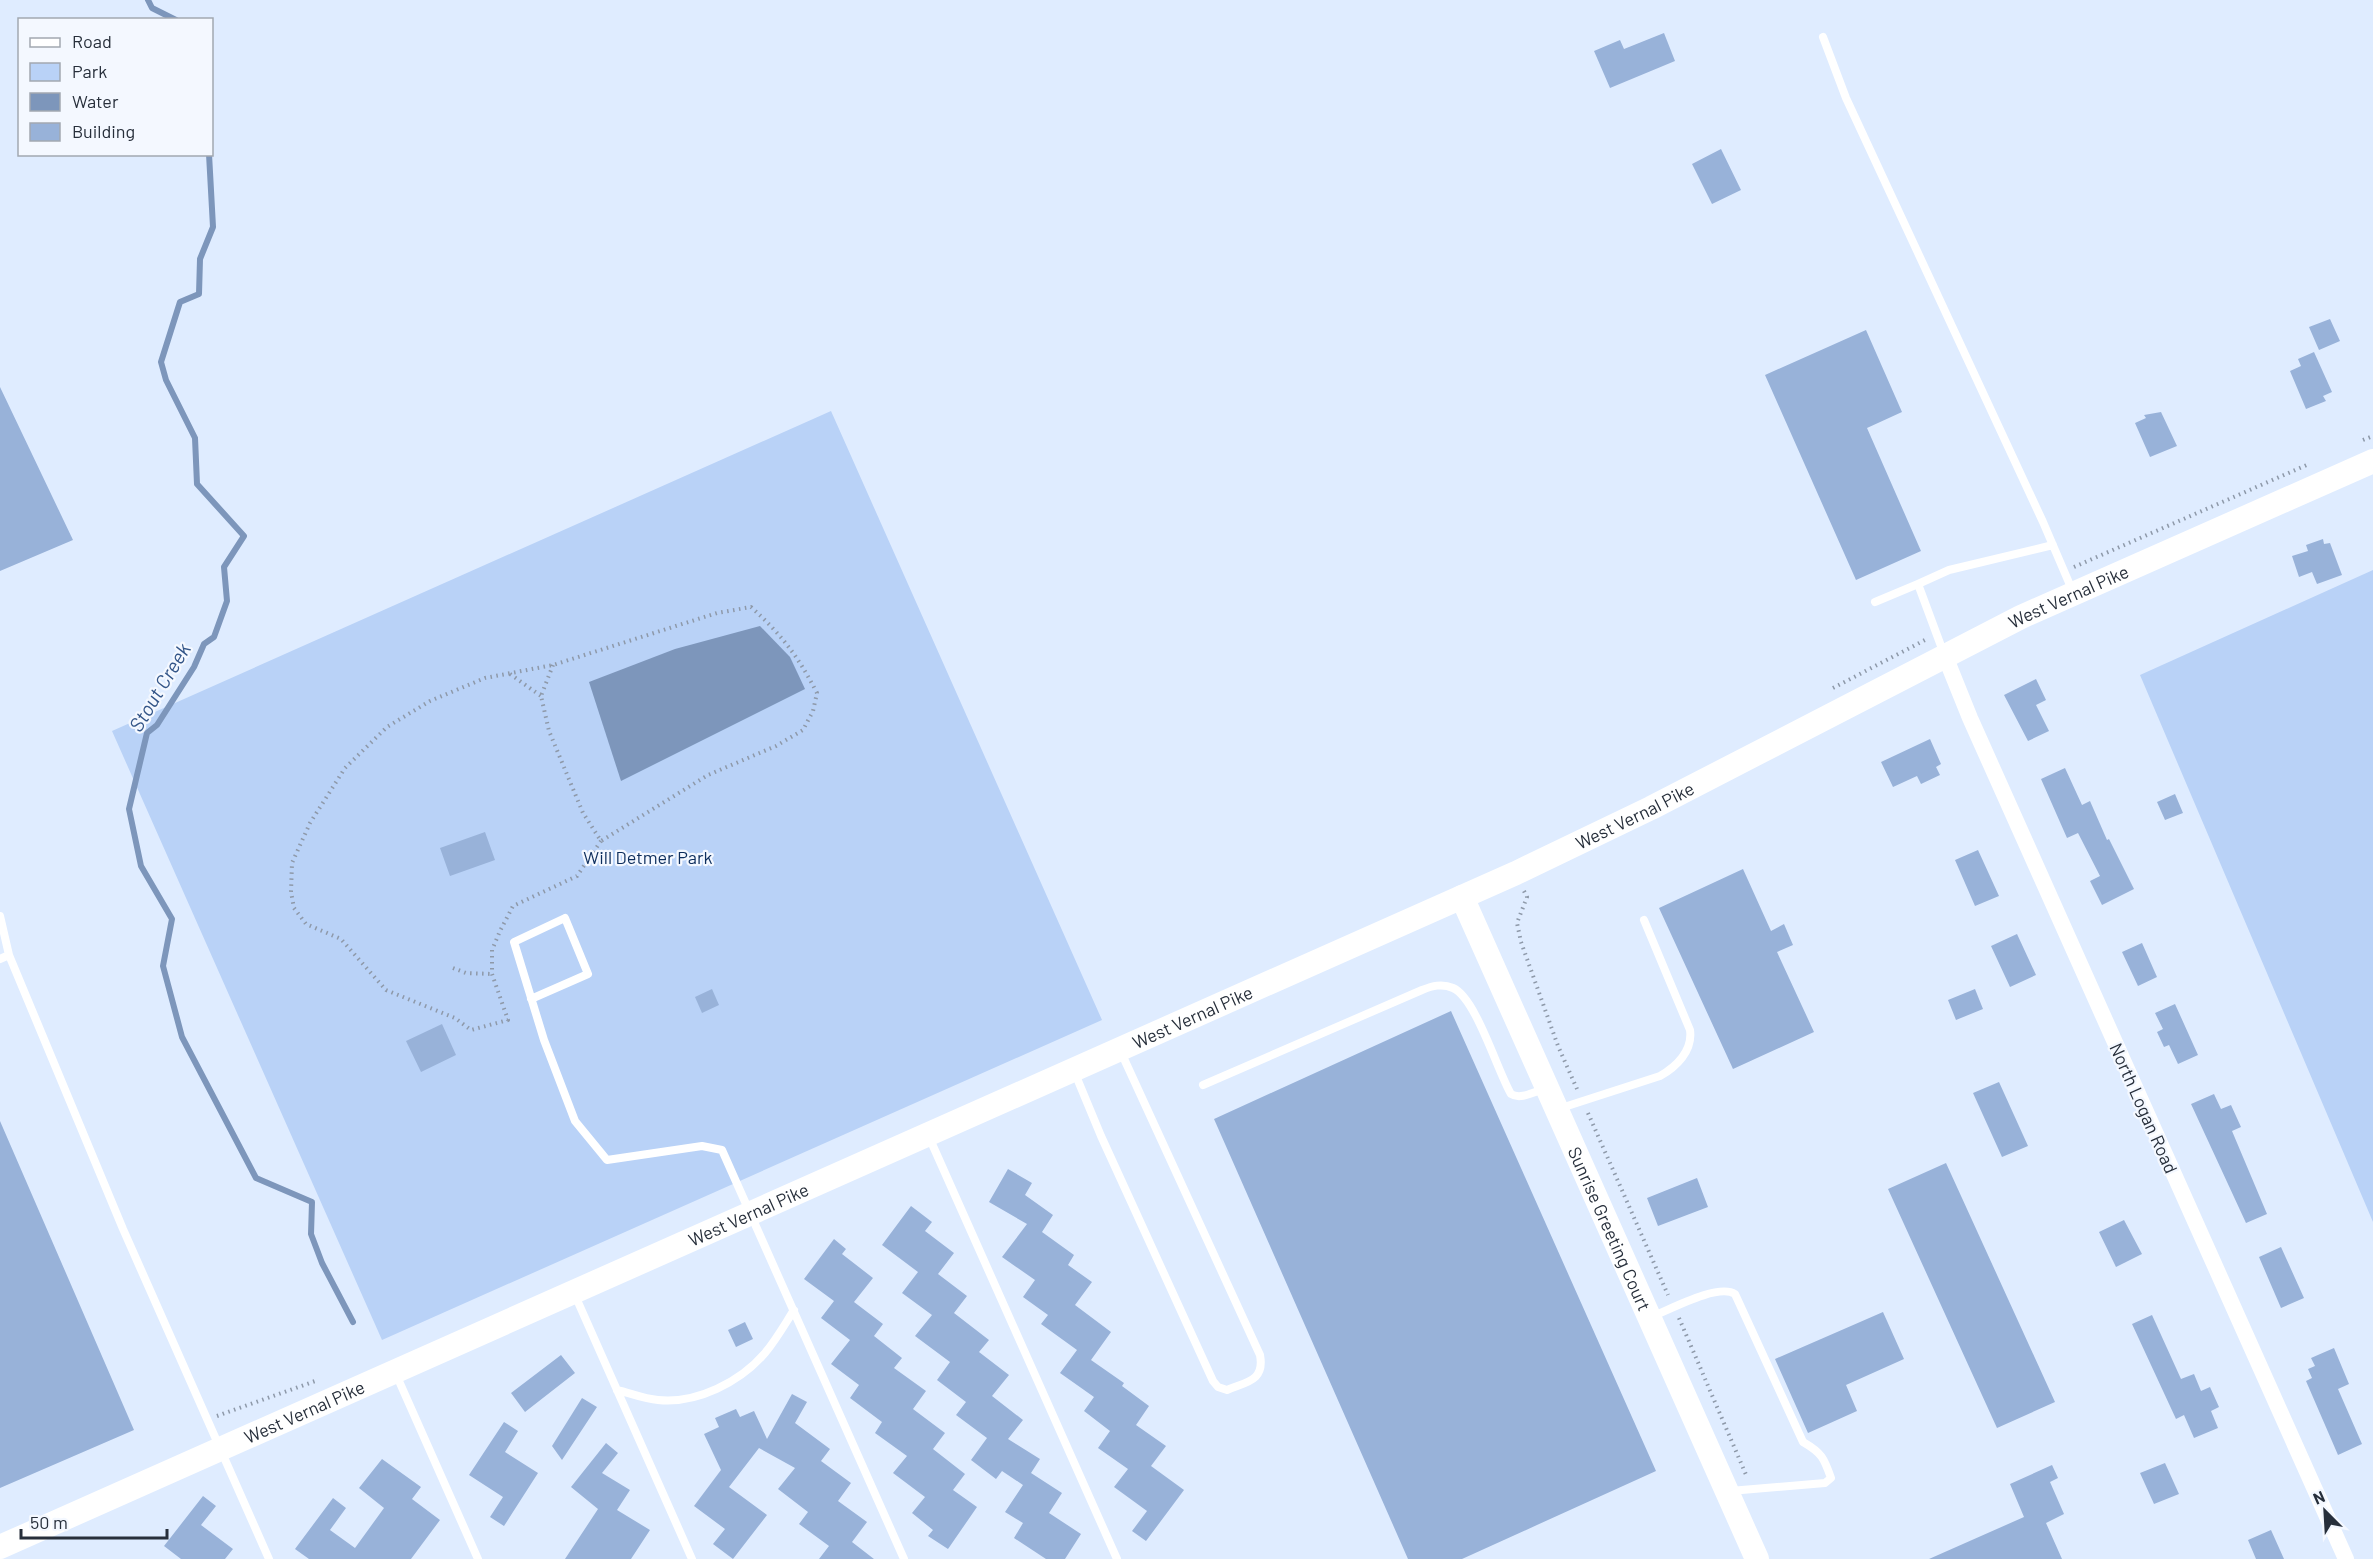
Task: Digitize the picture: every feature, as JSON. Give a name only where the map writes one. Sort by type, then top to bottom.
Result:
[{"type":"main road","name":"West Vernal Pike","points":[[0,1547],[1462,897],[1651,808],[1941,645],[2069,582],[2368,450]]},
{"type":"main road","name":"Sunrise Greeting Court","points":[[1462,897],[1650,1318],[1740,1490],[1757,1559]]},
{"type":"street","name":"North Logan Road","points":[[1941,645],[1975,729],[2346,1559]]},
{"type":"lane","points":[[1823,37],[1846,98],[2069,582]]},
{"type":"lane","points":[[1875,602],[1949,570],[2053,545]]},
{"type":"lane","points":[[1918,584],[1941,645]]},
{"type":"lane","points":[[0,916],[9,955],[123,1229],[269,1559]]},
{"type":"lane","points":[[531,999],[588,974],[565,918],[514,942],[543,1040],[575,1121],[607,1160],[702,1146],[722,1150],[904,1559]]},
{"type":"lane","points":[[1557,1109],[1660,1076],[1671,1070],[1688,1049],[1691,1038],[1690,1030],[1644,920]]},
{"type":"lane","points":[[0,959],[9,955]]},
{"type":"lane","points":[[1203,1085],[1422,990],[1442,985],[1454,988],[1470,1004],[1511,1094],[1521,1096],[1548,1088]]},
{"type":"lane","points":[[1074,1070],[1101,1136],[1213,1381],[1218,1387],[1227,1390],[1254,1379],[1260,1370],[1260,1355],[1120,1050]]},
{"type":"lane","points":[[928,1135],[1117,1559]]},
{"type":"lane","points":[[1650,1318],[1712,1293],[1731,1291],[1735,1294],[1803,1442],[1818,1450],[1824,1457],[1831,1478],[1825,1483],[1740,1490]]},
{"type":"lane","points":[[574,1293],[692,1559]]},
{"type":"lane","points":[[617,1390],[658,1400],[687,1398],[716,1389],[740,1376],[766,1353],[794,1310]]},
{"type":"lane","points":[[395,1372],[478,1559]]},
{"type":"path","points":[[2368,450],[2373,436]]},
{"type":"path","points":[[2069,582],[2320,459]]},
{"type":"path","points":[[751,607],[774,628],[800,660],[817,693],[813,711],[803,730],[776,746],[708,776],[601,841],[577,876],[513,906],[492,950],[492,974],[508,1020],[471,1030],[455,1018],[386,990],[341,939],[306,924],[294,908],[292,863],[310,823],[345,768],[387,727],[430,701],[485,678],[510,674],[554,665],[717,613],[751,607]]},
{"type":"path","points":[[1824,692],[1941,645]]},
{"type":"path","points":[[554,665],[541,696],[549,731],[583,813],[601,841]]},
{"type":"path","points":[[510,674],[541,696]]},
{"type":"path","points":[[1527,897],[1517,923],[1521,942],[1558,1046],[1738,1451],[1740,1490]]},
{"type":"path","points":[[453,968],[466,973],[492,974]]},
{"type":"path","points":[[207,1420],[325,1377]]},
{"type":"green space","name":"Will Detmer Park","points":[[831,411],[1102,1020],[382,1340],[112,731]]},
{"type":"green space","points":[[2373,570],[2373,1222],[2140,675]]},
{"type":"water","points":[[760,626],[790,657],[805,689],[621,781],[589,682],[675,649]]},
{"type":"building","points":[[1664,33],[1675,61],[1610,88],[1594,51],[1620,40],[1624,49]]},
{"type":"building","points":[[1721,149],[1741,190],[1712,204],[1692,164]]},
{"type":"building","points":[[2330,319],[2340,341],[2319,350],[2309,327]]},
{"type":"building","points":[[1866,330],[1902,412],[1867,428],[1921,551],[1856,580],[1765,375]]},
{"type":"building","points":[[2314,352],[2332,392],[2323,396],[2326,401],[2306,409],[2290,371],[2301,366],[2298,359]]},
{"type":"building","points":[[0,387],[73,540],[0,571]]},
{"type":"building","points":[[2161,412],[2177,446],[2150,457],[2135,423],[2146,418],[2144,415]]},
{"type":"building","points":[[2323,539],[2324,544],[2330,543],[2342,575],[2317,584],[2312,572],[2299,577],[2292,556],[2308,551],[2306,545]]},
{"type":"building","points":[[2036,679],[2046,700],[2036,705],[2049,731],[2028,741],[2004,695]]},
{"type":"building","points":[[1930,739],[1941,764],[1936,767],[1940,775],[1921,784],[1917,776],[1893,787],[1881,762]]},
{"type":"building","points":[[2065,768],[2082,805],[2090,801],[2107,840],[2109,839],[2134,889],[2102,905],[2090,881],[2100,876],[2078,833],[2067,838],[2041,779]]},
{"type":"building","points":[[2175,794],[2183,813],[2165,820],[2157,802]]},
{"type":"building","points":[[485,832],[495,860],[450,876],[440,848]]},
{"type":"building","points":[[1978,850],[1999,896],[1975,906],[1955,860]]},
{"type":"building","points":[[1743,869],[1771,931],[1784,924],[1793,945],[1777,952],[1814,1032],[1733,1069],[1659,908]]},
{"type":"building","points":[[2017,934],[2036,975],[2010,987],[1991,946]]},
{"type":"building","points":[[2142,943],[2157,977],[2138,986],[2122,952]]},
{"type":"building","points":[[712,989],[719,1005],[702,1013],[695,997]]},
{"type":"building","points":[[1975,989],[1983,1009],[1956,1020],[1948,1000]]},
{"type":"building","points":[[2175,1004],[2198,1055],[2178,1064],[2169,1045],[2164,1047],[2157,1032],[2163,1029],[2155,1013]]},
{"type":"building","points":[[1451,1011],[1656,1471],[1462,1559],[1408,1559],[1214,1119]]},
{"type":"building","points":[[442,1024],[456,1055],[421,1072],[406,1041]]},
{"type":"building","points":[[1999,1082],[2028,1146],[2002,1157],[1973,1093]]},
{"type":"building","points":[[2214,1094],[2221,1109],[2231,1105],[2241,1127],[2232,1131],[2267,1214],[2246,1223],[2191,1104]]},
{"type":"building","points":[[0,1121],[134,1430],[0,1488]]},
{"type":"building","points":[[1946,1163],[2055,1402],[1997,1428],[1888,1189]]},
{"type":"building","points":[[1008,1169],[1032,1183],[1025,1195],[1053,1215],[1042,1232],[1074,1255],[1068,1265],[1092,1282],[1075,1305],[1111,1332],[1091,1360],[1124,1383],[1122,1386],[1149,1406],[1136,1425],[1166,1446],[1151,1466],[1184,1490],[1146,1541],[1132,1531],[1147,1511],[1114,1487],[1128,1469],[1098,1448],[1110,1431],[1084,1411],[1094,1397],[1060,1373],[1077,1350],[1041,1324],[1048,1315],[1023,1297],[1035,1280],[1002,1257],[1027,1224],[989,1202]]},
{"type":"building","points":[[1697,1178],[1708,1207],[1658,1226],[1647,1198]]},
{"type":"building","points":[[911,1206],[932,1222],[925,1231],[954,1253],[938,1274],[967,1296],[954,1313],[989,1340],[979,1352],[1009,1375],[992,1396],[1023,1420],[1008,1439],[1040,1459],[1031,1473],[1062,1493],[1049,1513],[1081,1534],[1065,1559],[1046,1559],[1014,1538],[1023,1523],[1005,1512],[1023,1485],[1002,1471],[996,1479],[971,1460],[987,1438],[956,1415],[966,1402],[937,1380],[950,1362],[915,1336],[932,1315],[902,1293],[918,1272],[882,1245]]},
{"type":"building","points":[[2124,1220],[2142,1254],[2116,1267],[2099,1232]]},
{"type":"building","points":[[834,1239],[846,1249],[842,1254],[873,1278],[854,1302],[883,1324],[874,1336],[902,1358],[894,1368],[926,1391],[913,1409],[945,1433],[933,1449],[965,1474],[953,1490],[977,1507],[948,1549],[928,1536],[933,1530],[912,1513],[925,1497],[893,1473],[907,1456],[875,1433],[882,1422],[850,1398],[859,1385],[831,1364],[850,1340],[821,1318],[834,1301],[804,1279]]},
{"type":"building","points":[[2281,1247],[2304,1298],[2281,1308],[2259,1257]]},
{"type":"building","points":[[1883,1312],[1904,1359],[1846,1385],[1857,1411],[1808,1433],[1775,1359]]},
{"type":"building","points":[[2152,1315],[2181,1379],[2194,1374],[2201,1391],[2210,1387],[2219,1407],[2211,1411],[2218,1428],[2194,1438],[2184,1415],[2176,1419],[2132,1324]]},
{"type":"building","points":[[745,1322],[753,1339],[736,1347],[728,1330]]},
{"type":"building","points":[[2334,1348],[2349,1384],[2338,1389],[2362,1444],[2338,1455],[2306,1381],[2312,1378],[2308,1369],[2315,1366],[2311,1358]]},
{"type":"building","points":[[561,1355],[575,1373],[525,1412],[511,1393]]},
{"type":"building","points":[[792,1394],[807,1402],[795,1423],[830,1449],[821,1461],[851,1483],[838,1501],[867,1522],[852,1542],[874,1559],[819,1559],[829,1546],[799,1524],[808,1512],[778,1489],[795,1468],[759,1448],[729,1487],[767,1515],[733,1559],[713,1544],[725,1529],[694,1506],[721,1470],[704,1434],[719,1427],[715,1418],[736,1409],[740,1417],[754,1411],[767,1439]]},
{"type":"building","points":[[582,1398],[597,1407],[562,1460],[552,1446]]},
{"type":"building","points":[[504,1422],[518,1431],[505,1452],[538,1473],[504,1526],[490,1517],[503,1497],[469,1475]]},
{"type":"building","points":[[606,1443],[618,1453],[602,1473],[630,1490],[617,1510],[650,1530],[631,1559],[565,1559],[598,1509],[571,1487]]},
{"type":"building","points":[[382,1459],[421,1487],[412,1499],[440,1520],[411,1559],[309,1559],[295,1549],[333,1498],[346,1508],[330,1530],[355,1548],[384,1508],[359,1488]]},
{"type":"building","points":[[2165,1463],[2179,1494],[2154,1504],[2140,1473]]},
{"type":"building","points":[[2052,1465],[2058,1478],[2050,1482],[2064,1514],[2046,1523],[2062,1559],[1929,1559],[2024,1517],[2010,1484]]},
{"type":"building","points":[[203,1496],[216,1506],[201,1525],[233,1549],[225,1559],[181,1559],[164,1546]]},
{"type":"building","points":[[2271,1530],[2284,1559],[2256,1559],[2248,1540]]},
{"type":"waterway","name":"Stout Creek","points":[[148,0],[152,8],[172,18]]},
{"type":"waterway","name":"Stout Creek","points":[[209,156],[213,227],[200,259],[199,294],[180,302],[161,362],[166,380],[195,438],[197,484],[244,536],[224,567],[227,601],[214,637],[204,644],[194,667],[157,725],[147,733],[129,809],[141,866],[172,919],[163,966],[182,1037],[256,1178],[312,1202],[311,1234],[322,1263],[353,1322]]}]
